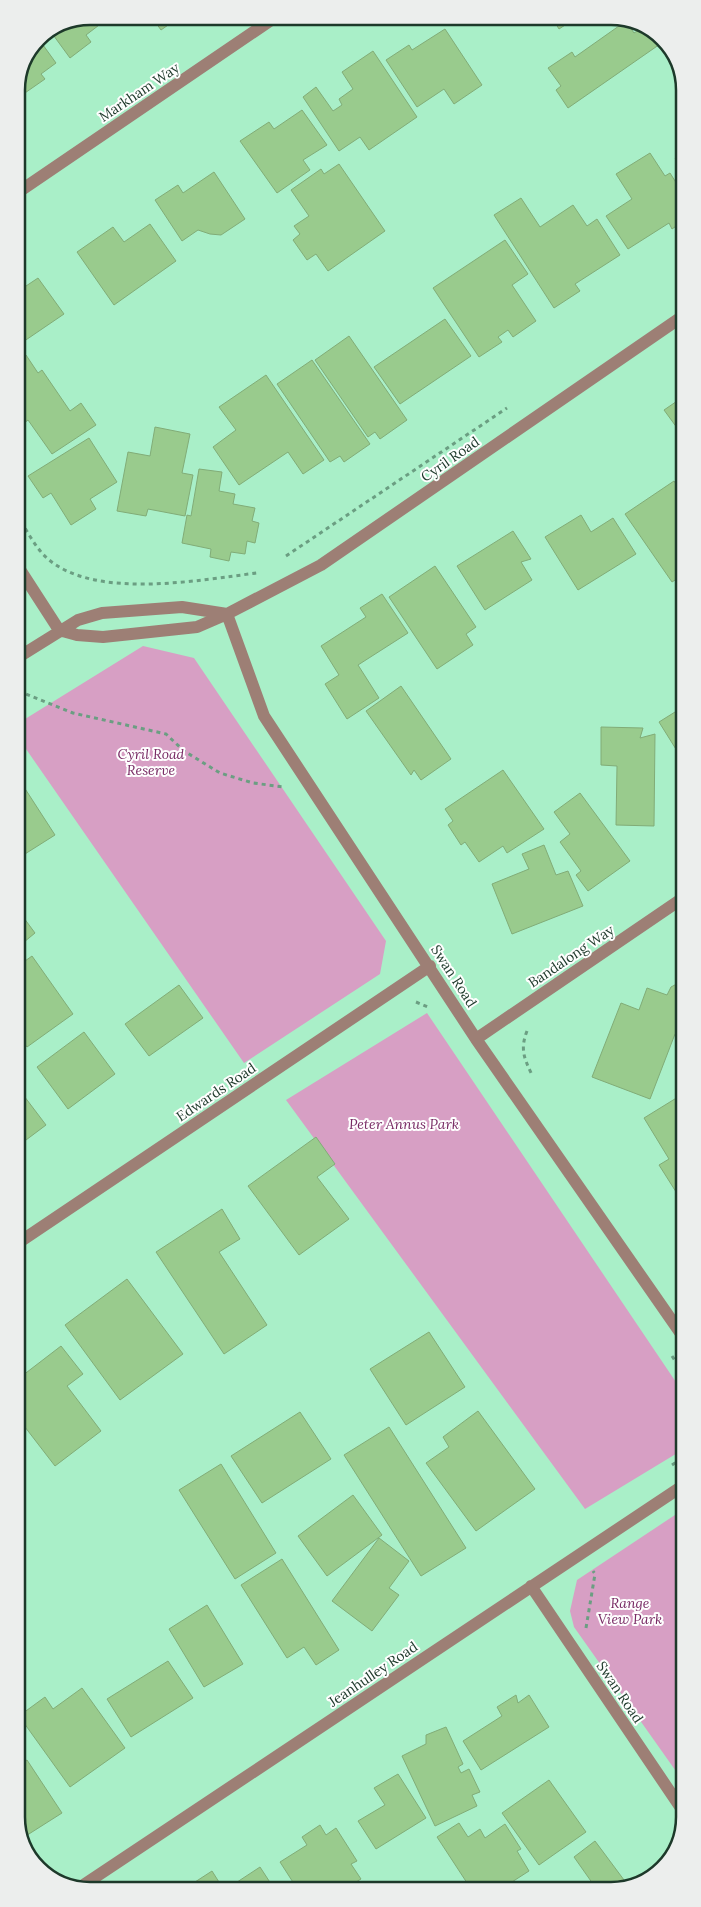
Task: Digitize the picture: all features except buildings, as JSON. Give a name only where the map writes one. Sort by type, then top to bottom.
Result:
[{"type":"street","name":"Markham Way","points":[[25,187],[264,25]]},
{"type":"street","name":"Cyril Road","points":[[59,630],[103,637],[196,627],[227,614],[321,565],[676,320]]},
{"type":"street","points":[[25,577],[59,630]]},
{"type":"street","points":[[25,653],[78,620],[102,613],[182,607],[227,614]]},
{"type":"street","name":"Swan Road","points":[[227,614],[264,716],[430,966],[476,1039],[676,1326]]},
{"type":"street","name":"Bandalong Way","points":[[476,1039],[676,903]]},
{"type":"street","name":"Edwards Road","points":[[25,1237],[430,966]]},
{"type":"street","name":"Jeanhulley Road","points":[[88,1882],[676,1490]]},
{"type":"street","name":"Swan Road","points":[[531,1586],[676,1801]]},
{"type":"path","points":[[279,561],[510,406]]},
{"type":"path","points":[[25,527],[47,559],[74,575],[115,584],[199,580],[263,572]]},
{"type":"path","points":[[25,693],[73,713],[166,734],[184,751],[220,773],[253,783],[282,787],[306,780]]},
{"type":"path","points":[[410,1000],[433,1010]]},
{"type":"path","points":[[528,1028],[522,1044],[522,1055],[532,1075]]},
{"type":"path","points":[[581,1553],[595,1574],[585,1636]]},
{"type":"green space","name":"Cyril Road Reserve","points":[[143,646],[194,658],[386,941],[380,974],[244,1063],[25,748],[25,719]]},
{"type":"green space","name":"Peter Annus Park","points":[[427,1013],[676,1382],[676,1454],[585,1509],[286,1100]]},
{"type":"green space","name":"Range View Park","points":[[676,1514],[676,1771],[574,1627],[570,1611],[577,1580]]}]
